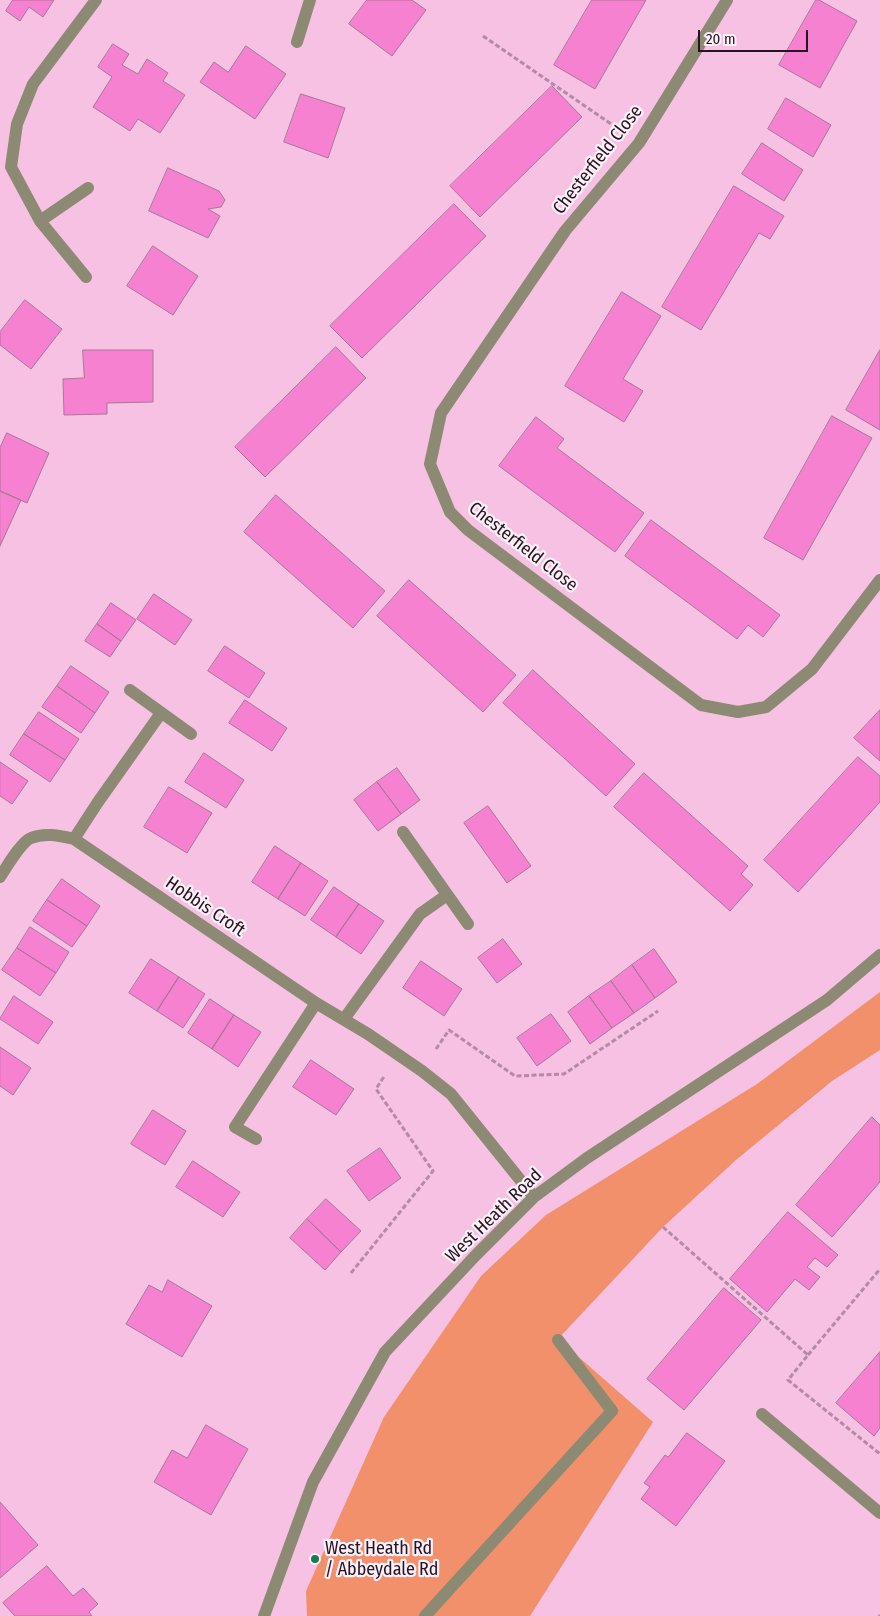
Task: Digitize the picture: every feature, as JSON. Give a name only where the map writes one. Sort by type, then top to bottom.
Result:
[{"type":"street","points":[[86,276],[40,221],[11,167],[17,124],[33,84],[96,0]]},
{"type":"street","points":[[297,42],[310,0]]},
{"type":"street","name":"Chesterfield Close","points":[[727,0],[638,142],[565,231],[442,413],[430,464],[450,512],[468,530],[701,705],[738,712],[766,707],[812,669],[880,580]]},
{"type":"street","points":[[40,221],[88,188]]},
{"type":"street","points":[[130,690],[191,734]]},
{"type":"street","points":[[74,839],[161,713]]},
{"type":"street","points":[[404,832],[468,924]]},
{"type":"street","name":"Hobbis Croft","points":[[0,877],[15,855],[30,838],[50,835],[74,839],[316,1003],[398,1054],[451,1094],[534,1197]]},
{"type":"street","points":[[344,1019],[420,914],[447,895]]},
{"type":"street","name":"West Heath Road","points":[[264,1616],[313,1482],[385,1352],[476,1255],[534,1197],[587,1158],[828,1000],[880,954]]},
{"type":"street","points":[[256,1139],[235,1127],[316,1003]]},
{"type":"street","points":[[425,1616],[612,1411],[558,1340]]},
{"type":"street","points":[[762,1414],[880,1513]]},
{"type":"path","points":[[483,36],[638,142]]},
{"type":"path","points":[[449,1030],[515,1076],[564,1074],[658,1011]]},
{"type":"path","points":[[351,1273],[433,1171],[376,1089]]},
{"type":"path","points":[[663,1227],[808,1355]]},
{"type":"path","points":[[880,1269],[788,1380],[880,1454]]},
{"type":"shaded area","points":[[880,992],[880,1050],[832,1081],[736,1160],[663,1227],[558,1339],[653,1422],[530,1616],[307,1616],[306,1591],[384,1417],[481,1276],[546,1215],[757,1084]]},
{"type":"building","points":[[13,0],[54,0],[43,17],[29,7],[20,21],[6,11]]},
{"type":"building","points":[[367,0],[412,0],[426,10],[392,56],[349,24]]},
{"type":"building","points":[[592,0],[646,0],[595,89],[554,65]]},
{"type":"building","points":[[816,0],[857,21],[820,88],[779,65]]},
{"type":"building","points":[[113,44],[129,54],[122,65],[138,74],[147,59],[168,73],[163,81],[185,95],[160,133],[138,119],[130,131],[93,107],[112,77],[98,67]]},
{"type":"building","points":[[246,46],[286,74],[255,119],[200,82],[214,62],[228,72]]},
{"type":"building","points":[[552,86],[582,117],[480,217],[450,186]]},
{"type":"building","points":[[301,94],[345,108],[328,158],[284,142]]},
{"type":"building","points":[[786,98],[831,125],[813,157],[768,129]]},
{"type":"building","points":[[762,143],[803,170],[784,201],[742,174]]},
{"type":"building","points":[[168,168],[219,191],[225,200],[221,207],[208,209],[220,216],[208,238],[149,211]]},
{"type":"building","points":[[734,186],[784,216],[770,239],[759,233],[701,330],[662,307]]},
{"type":"building","points":[[454,204],[486,236],[362,358],[330,326]]},
{"type":"building","points":[[153,246],[198,276],[173,315],[127,286]]},
{"type":"building","points":[[622,292],[661,316],[623,379],[643,391],[624,422],[565,386]]},
{"type":"building","points":[[25,300],[62,329],[31,369],[0,345],[0,332]]},
{"type":"building","points":[[336,347],[366,378],[265,477],[235,447]]},
{"type":"building","points":[[83,350],[153,350],[153,402],[107,403],[107,414],[64,415],[63,379],[84,378]]},
{"type":"building","points":[[880,350],[880,430],[846,410]]},
{"type":"building","points":[[832,416],[872,438],[803,560],[764,538]]},
{"type":"building","points":[[536,417],[564,439],[557,448],[644,513],[615,552],[499,466]]},
{"type":"building","points":[[7,433],[49,453],[27,503],[0,491],[0,448]]},
{"type":"building","points":[[0,491],[21,500],[0,546]]},
{"type":"building","points":[[276,495],[385,591],[353,628],[244,532]]},
{"type":"building","points":[[651,520],[780,615],[763,637],[748,625],[737,639],[625,556]]},
{"type":"building","points":[[409,580],[516,675],[483,712],[377,616]]},
{"type":"building","points":[[154,594],[192,620],[175,645],[137,619]]},
{"type":"building","points":[[111,603],[136,620],[121,641],[97,624]]},
{"type":"building","points":[[97,624],[121,641],[110,657],[85,641]]},
{"type":"building","points":[[225,646],[265,673],[249,698],[208,671]]},
{"type":"building","points":[[71,666],[109,692],[95,713],[57,686]]},
{"type":"building","points":[[533,670],[635,764],[606,796],[503,703]]},
{"type":"building","points":[[57,686],[95,713],[81,733],[42,707]]},
{"type":"building","points":[[245,700],[287,728],[272,751],[229,723]]},
{"type":"building","points":[[880,710],[880,761],[854,738]]},
{"type":"building","points":[[39,712],[79,739],[65,760],[24,734]]},
{"type":"building","points":[[24,734],[65,760],[50,782],[10,755]]},
{"type":"building","points":[[204,753],[244,780],[226,808],[185,782]]},
{"type":"building","points":[[858,757],[880,776],[880,802],[798,892],[764,860]]},
{"type":"building","points":[[0,762],[28,781],[12,804],[0,796]]},
{"type":"building","points":[[397,768],[420,800],[401,814],[377,782]]},
{"type":"building","points":[[644,773],[748,866],[741,874],[753,885],[730,911],[614,807]]},
{"type":"building","points":[[377,782],[401,814],[378,831],[354,800]]},
{"type":"building","points":[[169,787],[212,813],[187,853],[144,827]]},
{"type":"building","points":[[488,806],[531,866],[507,883],[464,823]]},
{"type":"building","points":[[275,846],[301,863],[278,899],[252,882]]},
{"type":"building","points":[[301,863],[328,881],[305,916],[278,899]]},
{"type":"building","points":[[62,879],[100,906],[87,926],[47,900]]},
{"type":"building","points":[[334,887],[359,904],[336,937],[311,920]]},
{"type":"building","points":[[47,900],[87,926],[72,947],[33,921]]},
{"type":"building","points":[[359,904],[384,921],[361,954],[336,937]]},
{"type":"building","points":[[30,927],[69,952],[56,973],[17,948]]},
{"type":"building","points":[[503,939],[522,964],[497,983],[478,958]]},
{"type":"building","points":[[17,948],[56,973],[40,996],[2,970]]},
{"type":"building","points":[[654,949],[677,982],[655,998],[632,965]]},
{"type":"building","points":[[151,959],[179,977],[157,1011],[129,993]]},
{"type":"building","points":[[421,961],[462,989],[444,1016],[403,988]]},
{"type":"building","points":[[632,965],[655,998],[634,1013],[611,981]]},
{"type":"building","points":[[179,977],[205,994],[183,1028],[157,1011]]},
{"type":"building","points":[[611,981],[634,1013],[612,1028],[589,996]]},
{"type":"building","points":[[14,996],[53,1022],[38,1044],[0,1019]]},
{"type":"building","points":[[589,996],[612,1028],[590,1044],[568,1012]]},
{"type":"building","points":[[210,999],[234,1015],[212,1049],[188,1033]]},
{"type":"building","points":[[551,1014],[571,1041],[537,1066],[517,1038]]},
{"type":"building","points":[[234,1015],[261,1032],[238,1067],[212,1049]]},
{"type":"building","points":[[0,1047],[31,1068],[13,1095],[0,1086]]},
{"type":"building","points":[[311,1060],[354,1089],[336,1115],[293,1087]]},
{"type":"building","points":[[153,1110],[186,1131],[165,1165],[131,1144]]},
{"type":"building","points":[[872,1117],[880,1125],[880,1182],[832,1237],[796,1205]]},
{"type":"building","points":[[380,1148],[401,1178],[369,1201],[347,1171]]},
{"type":"building","points":[[193,1161],[240,1192],[223,1217],[176,1187]]},
{"type":"building","points":[[326,1199],[361,1231],[341,1252],[307,1219]]},
{"type":"building","points":[[788,1212],[838,1255],[827,1267],[815,1258],[807,1267],[820,1277],[809,1290],[795,1279],[767,1312],[730,1279]]},
{"type":"building","points":[[307,1219],[341,1252],[325,1270],[290,1238]]},
{"type":"building","points":[[168,1280],[212,1306],[182,1357],[126,1324],[149,1285],[162,1292]]},
{"type":"building","points":[[724,1288],[761,1320],[684,1410],[647,1379]]},
{"type":"building","points":[[880,1352],[880,1428],[874,1436],[836,1403]]},
{"type":"building","points":[[206,1425],[248,1449],[211,1515],[154,1482],[172,1450],[187,1458]]},
{"type":"building","points":[[687,1433],[725,1461],[676,1526],[641,1499],[650,1487],[644,1483],[665,1455],[668,1457]]},
{"type":"building","points":[[0,1502],[38,1545],[0,1578]]},
{"type":"building","points":[[47,1566],[73,1596],[83,1588],[98,1604],[89,1612],[92,1616],[15,1616],[3,1603]]},
{"type":"place","name":"West Heath Rd / Abbeydale Rd","points":[[315,1559]]}]
